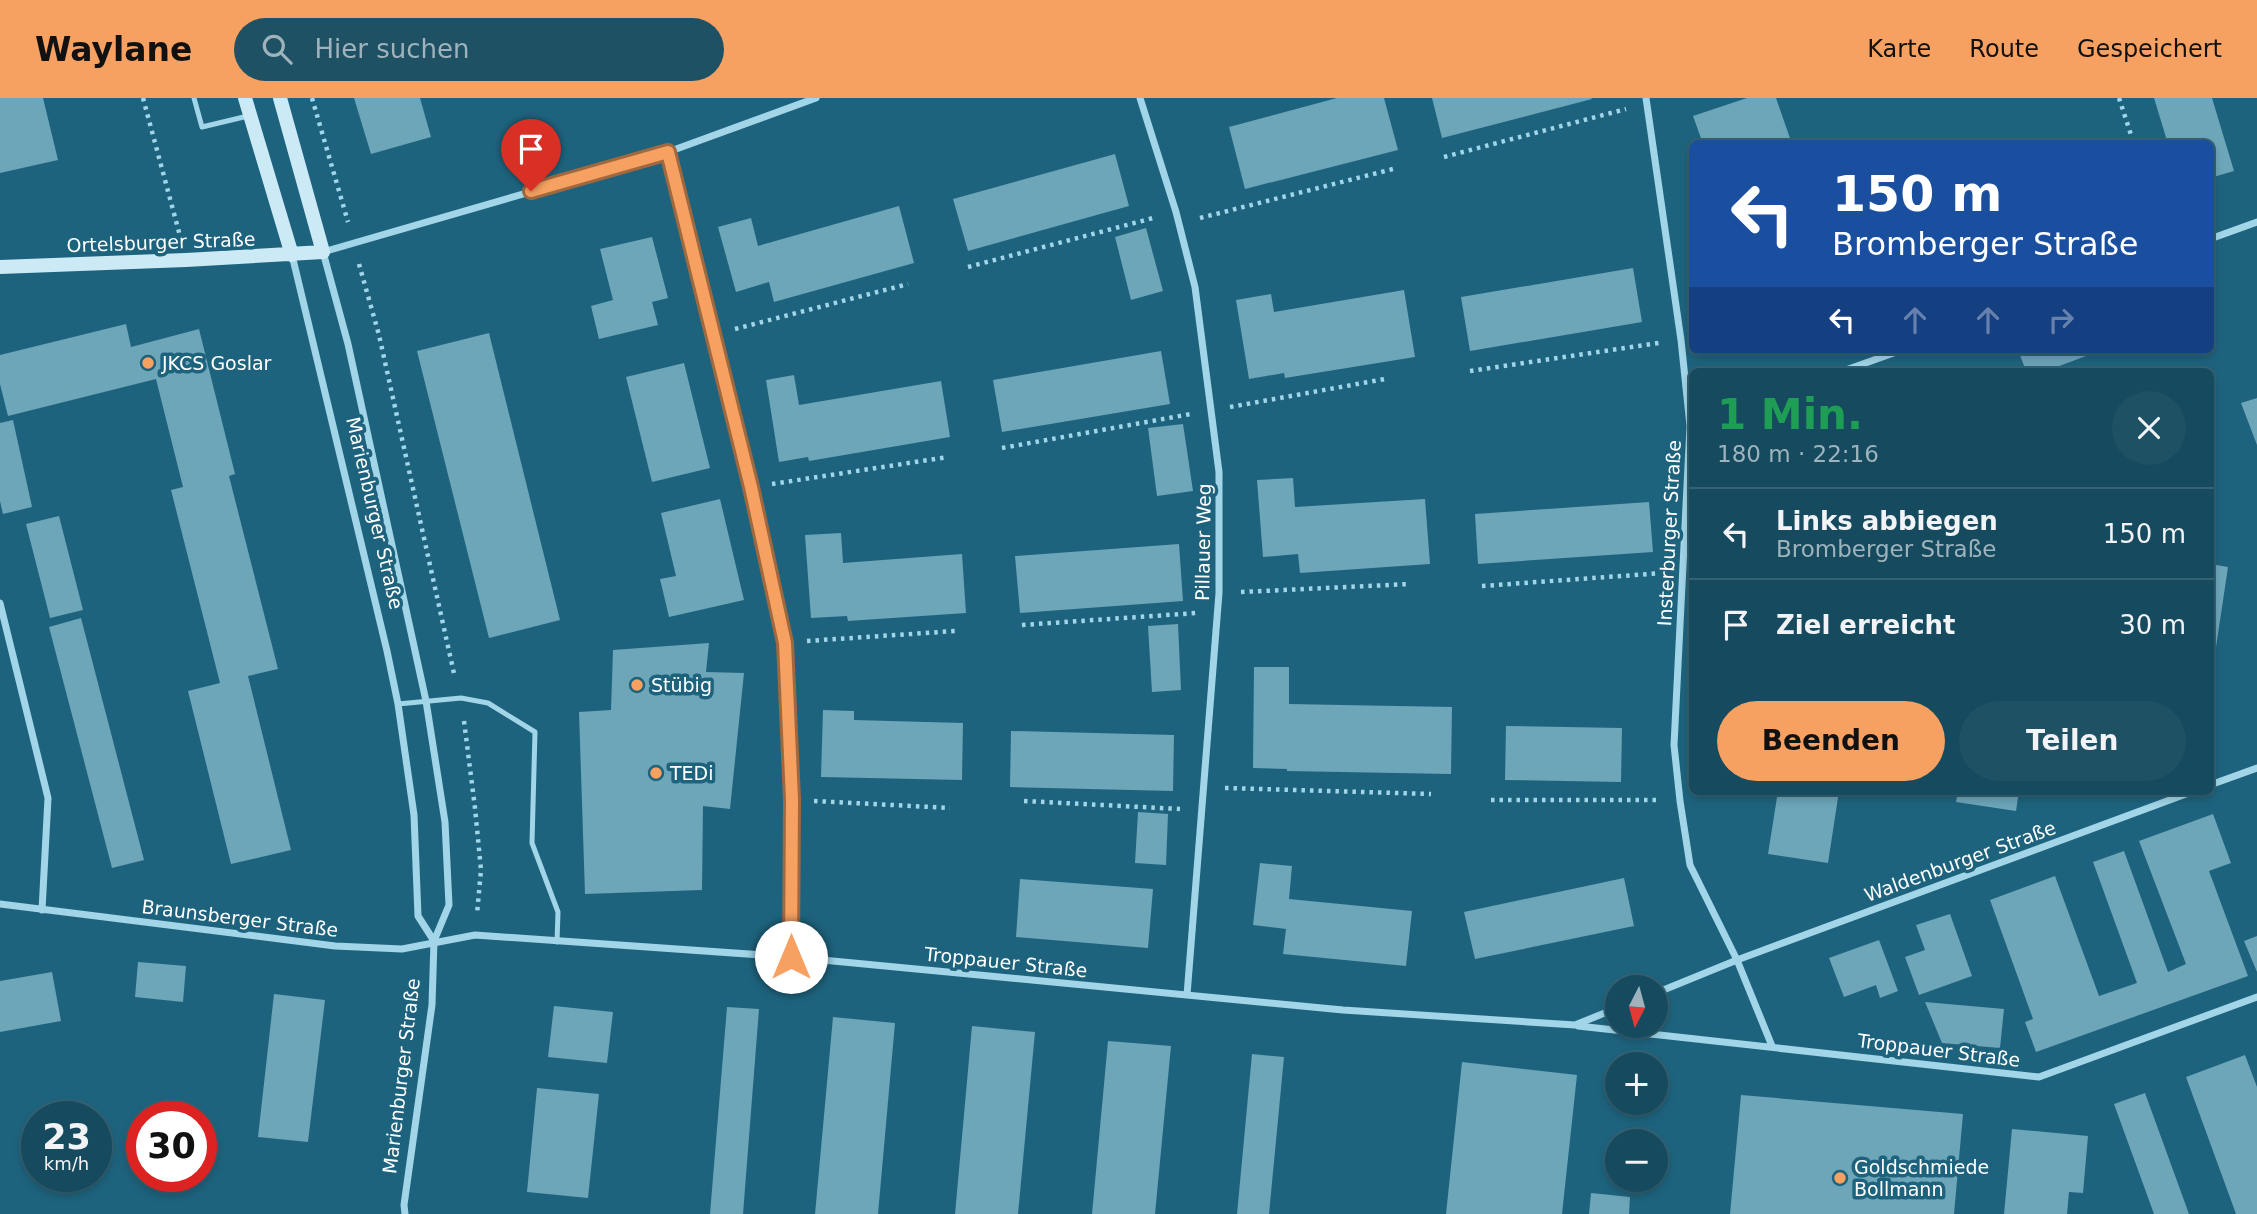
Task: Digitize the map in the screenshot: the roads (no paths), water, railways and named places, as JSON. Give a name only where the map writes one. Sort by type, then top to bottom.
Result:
[{"type":"street","name":"Marienburger Straße","points":[[245,98],[317,350],[398,704],[414,815],[418,916],[434,942]]},
{"type":"street","name":"Marienburger Straße","points":[[280,98],[348,344],[426,701],[446,822],[449,905],[434,942],[432,1005],[404,1205],[405,1214]]},
{"type":"street","points":[[323,252],[668,152],[817,98]]},
{"type":"street","name":"Pillauer Weg","points":[[1140,98],[1179,224],[1195,287],[1219,472],[1218,612],[1186,995]]},
{"type":"street","name":"Insterburger Straße","points":[[1647,100],[1689,408]]},
{"type":"street","points":[[668,152],[751,487],[785,643],[792,799],[791,957]]},
{"type":"street","points":[[2214,238],[2257,222]]},
{"type":"street","name":"Ortelsburger Straße","points":[[0,267],[323,252]]},
{"type":"street","points":[[1851,368],[1891,354]]},
{"type":"street","name":"Insterburger Straße","points":[[1689,467],[1674,745],[1690,865],[1737,960]]},
{"type":"street","points":[[0,603],[48,798],[42,910]]},
{"type":"street","points":[[2214,784],[2257,768]]},
{"type":"street","name":"Waldenburger Straße","points":[[1737,960],[2183,795]]},
{"type":"street","name":"Braunsberger Straße","points":[[0,904],[335,946],[402,948],[434,942]]},
{"type":"street","name":"Troppauer Straße","points":[[434,942],[475,935],[791,957],[1342,1010],[1575,1025],[2039,1077],[2257,997]]},
{"type":"street","points":[[1668,988],[1737,960],[1772,1046]]},
{"type":"street","name":"Troppauer Straße","points":[[1575,1025],[1605,1014]]},
{"type":"lane","points":[[194,98],[202,127],[250,116]]},
{"type":"lane","points":[[398,704],[461,698],[488,703],[535,732],[533,843],[558,912],[557,942]]},
{"type":"place","name":"JKCS Goslar","points":[[148,363]]},
{"type":"place","name":"Stübig","points":[[637,685]]},
{"type":"place","name":"TEDi","points":[[656,773]]},
{"type":"place","name":"Goldschmiede Bollmann","points":[[1840,1178]]}]
